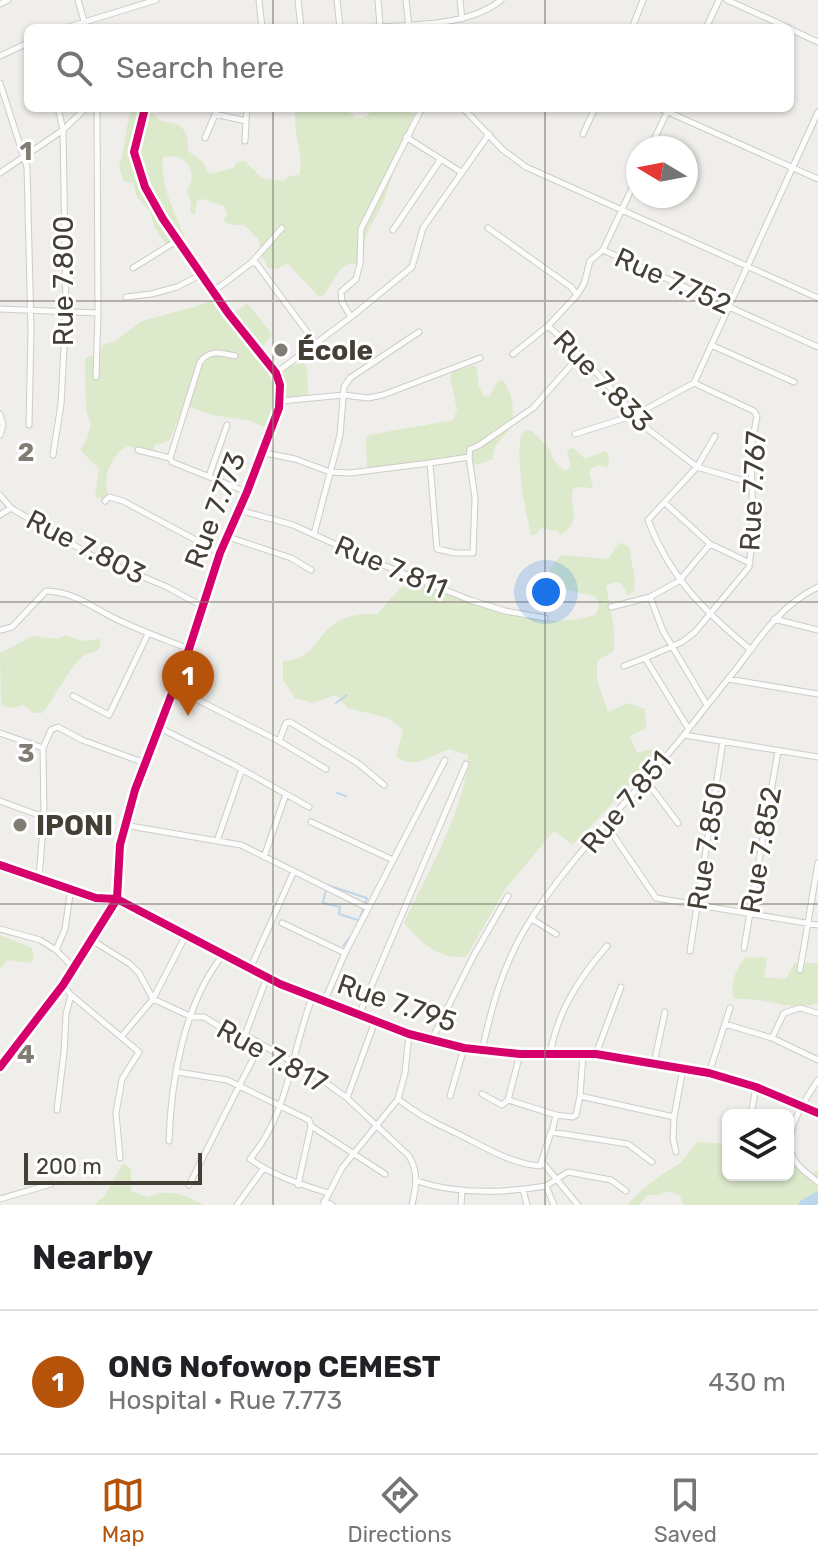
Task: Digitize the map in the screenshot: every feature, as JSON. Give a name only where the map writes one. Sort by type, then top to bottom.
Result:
[{"type":"street","points":[[0,4],[8,0]]},
{"type":"street","points":[[78,0],[85,24]]},
{"type":"street","points":[[74,24],[156,0]]},
{"type":"street","points":[[259,0],[262,24]]},
{"type":"street","points":[[298,0],[301,24]]},
{"type":"street","points":[[337,0],[340,24]]},
{"type":"street","points":[[378,0],[380,24]]},
{"type":"street","points":[[406,0],[409,24]]},
{"type":"street","points":[[460,0],[462,19]]},
{"type":"street","points":[[424,24],[462,19],[488,10],[501,0]]},
{"type":"street","points":[[634,24],[643,0]]},
{"type":"street","points":[[708,24],[719,0]]},
{"type":"street","points":[[727,0],[780,24]]},
{"type":"street","points":[[794,30],[818,42]]},
{"type":"street","points":[[0,56],[24,45]]},
{"type":"street","points":[[0,83],[24,156],[28,184],[29,425]]},
{"type":"street","name":"Rue 7.800","points":[[53,455],[61,404],[66,311],[63,130],[59,112]]},
{"type":"street","points":[[0,173],[63,130],[82,112]]},
{"type":"street","points":[[96,377],[97,112]]},
{"type":"street","name":"Rue 7.773","points":[[117,899],[124,825],[204,607],[220,553],[247,492],[280,401],[276,373],[178,240],[145,187],[136,161],[135,143],[144,112]]},
{"type":"street","points":[[205,138],[217,112]]},
{"type":"street","points":[[220,112],[246,121]]},
{"type":"street","points":[[245,141],[247,112]]},
{"type":"street","points":[[351,317],[342,302],[341,292],[358,275],[361,229],[420,112]]},
{"type":"street","points":[[467,112],[515,161],[818,298]]},
{"type":"street","points":[[583,134],[593,112]]},
{"type":"street","points":[[656,136],[667,112]]},
{"type":"street","points":[[672,112],[818,179]]},
{"type":"street","points":[[575,434],[635,415],[694,383],[818,112]]},
{"type":"street","points":[[276,373],[412,267],[423,228],[489,134]]},
{"type":"street","points":[[406,137],[461,172]]},
{"type":"street","points":[[393,230],[441,159]]},
{"type":"street","name":"Rue 7.752","points":[[626,200],[603,250],[818,347]]},
{"type":"street","points":[[214,291],[251,263],[282,228]]},
{"type":"street","name":"Rue 7.833","points":[[488,228],[567,283],[577,295],[548,326],[580,355],[649,430],[697,467],[751,483]]},
{"type":"street","points":[[133,268],[178,240]]},
{"type":"street","points":[[577,295],[584,284],[590,261],[603,250]]},
{"type":"street","points":[[251,263],[259,266],[316,344]]},
{"type":"street","points":[[126,297],[177,287],[202,274]]},
{"type":"street","points":[[0,309],[98,313]]},
{"type":"street","points":[[513,354],[548,326]]},
{"type":"street","points":[[314,534],[340,435],[344,387],[350,378],[419,332]]},
{"type":"street","points":[[711,345],[794,382]]},
{"type":"street","points":[[170,458],[200,362],[213,353],[235,356]]},
{"type":"street","points":[[430,463],[437,549],[473,553],[475,498],[470,449],[533,408],[580,355]]},
{"type":"street","points":[[280,401],[383,395],[480,358]]},
{"type":"street","name":"Rue 7.767","points":[[624,666],[672,647],[695,632],[742,577],[750,563],[753,540],[751,448],[757,416],[754,411],[694,383]]},
{"type":"street","points":[[0,414],[3,425],[0,435]]},
{"type":"street","points":[[209,476],[227,425]]},
{"type":"street","points":[[715,436],[697,467],[647,519],[659,550],[679,581],[710,616],[751,650]]},
{"type":"street","points":[[138,450],[170,458],[247,492]]},
{"type":"street","points":[[260,452],[295,459],[330,472],[350,473],[469,457]]},
{"type":"street","name":"Rue 7.803","points":[[0,495],[11,508],[89,554],[167,587],[204,607]]},
{"type":"street","points":[[105,501],[109,497],[123,501],[220,553]]},
{"type":"street","points":[[665,503],[710,544],[750,563]]},
{"type":"street","points":[[0,515],[11,508]]},
{"type":"street","name":"Rue 7.811","points":[[239,510],[284,522],[470,600],[505,611],[545,618]]},
{"type":"street","points":[[228,537],[279,553],[311,570]]},
{"type":"street","points":[[611,607],[650,597],[679,581],[710,544]]},
{"type":"street","name":"Rue 7.851","points":[[482,1050],[502,973],[532,919],[605,823],[684,735],[774,619],[795,599],[818,587]]},
{"type":"street","points":[[1,630],[12,627],[46,591],[70,594],[148,634],[189,649]]},
{"type":"street","points":[[650,597],[672,647],[707,705]]},
{"type":"street","points":[[774,619],[818,630]]},
{"type":"street","points":[[73,696],[109,715],[148,634]]},
{"type":"street","points":[[645,658],[688,728]]},
{"type":"street","points":[[728,679],[818,694]]},
{"type":"street","points":[[174,688],[279,741],[326,769]]},
{"type":"street","points":[[279,741],[286,723],[290,722],[359,764],[384,785]]},
{"type":"street","points":[[39,877],[44,817],[43,748],[51,730],[58,727],[82,740],[145,763]]},
{"type":"street","points":[[158,727],[309,807]]},
{"type":"street","points":[[0,733],[43,748]]},
{"type":"street","points":[[684,735],[818,757]]},
{"type":"street","name":"Rue 7.850","points":[[690,951],[723,741]]},
{"type":"street","name":"Rue 7.852","points":[[744,948],[778,751]]},
{"type":"street","points":[[324,1002],[345,953],[445,760]]},
{"type":"street","points":[[359,1015],[466,764]]},
{"type":"street","points":[[217,841],[242,769]]},
{"type":"street","points":[[645,779],[678,823]]},
{"type":"street","points":[[264,857],[286,794]]},
{"type":"street","points":[[0,801],[44,817]]},
{"type":"street","points":[[311,822],[393,860]]},
{"type":"street","points":[[605,823],[652,894],[660,899],[818,925]]},
{"type":"street","points":[[124,825],[241,845],[368,908]]},
{"type":"street","points":[[800,970],[818,863]]},
{"type":"street","name":"Rue 7.795","points":[[0,865],[96,898],[117,899],[312,998],[431,1041],[520,1054],[596,1054],[709,1073],[756,1087],[818,1113]]},
{"type":"street","points":[[250,969],[294,871]]},
{"type":"street","points":[[56,950],[65,929],[71,888]]},
{"type":"street","points":[[431,1041],[508,896]]},
{"type":"street","points":[[0,1067],[63,985],[117,899]]},
{"type":"street","points":[[532,919],[556,934]]},
{"type":"street","points":[[282,923],[345,953]]},
{"type":"street","points":[[0,929],[40,940],[56,950],[74,968]]},
{"type":"street","points":[[121,1037],[153,999],[186,935]]},
{"type":"street","points":[[90,939],[135,969],[153,999]]},
{"type":"street","points":[[550,1055],[567,1001],[587,969],[607,946]]},
{"type":"street","points":[[169,1141],[181,1046],[205,983],[223,955]]},
{"type":"street","points":[[245,1035],[267,977]]},
{"type":"street","points":[[63,985],[139,1054],[122,1079],[116,1113],[120,1158]]},
{"type":"street","points":[[596,1054],[621,987]]},
{"type":"street","points":[[57,1110],[66,1014],[71,995]]},
{"type":"street","points":[[312,998],[280,1106],[262,1145],[250,1159],[263,1169],[298,1185],[328,1193]]},
{"type":"street","name":"Rue 7.817","points":[[153,999],[192,1017],[204,1017],[222,1028],[245,1035],[347,1098],[409,1156],[417,1181]]},
{"type":"street","points":[[709,1073],[730,1008]]},
{"type":"street","points":[[772,1038],[784,1013],[800,1008],[817,1013]]},
{"type":"street","points":[[654,1063],[665,1012]]},
{"type":"street","points":[[347,1098],[375,1021]]},
{"type":"street","points":[[725,1024],[772,1038],[818,1060]]},
{"type":"street","points":[[332,1205],[324,1203],[328,1193],[353,1154],[398,1099],[405,1073],[409,1034]]},
{"type":"street","points":[[189,1185],[261,1044]]},
{"type":"street","points":[[450,1096],[464,1048]]},
{"type":"street","points":[[482,1094],[502,1105],[508,1100],[520,1054]]},
{"type":"street","points":[[508,1100],[573,1117],[580,1096],[583,1054]]},
{"type":"street","points":[[676,1152],[674,1117],[683,1069]]},
{"type":"street","points":[[177,1072],[217,1077],[240,1085],[309,1120],[311,1126],[298,1185]]},
{"type":"street","points":[[794,1127],[802,1104],[818,1080]]},
{"type":"street","points":[[752,1109],[756,1087]]},
{"type":"street","points":[[580,1096],[674,1117]]},
{"type":"street","points":[[398,1099],[429,1122],[492,1154],[538,1166],[543,1163],[556,1115]]},
{"type":"street","points":[[311,1126],[385,1174]]},
{"type":"street","points":[[551,1132],[628,1144],[652,1162]]},
{"type":"street","points":[[794,1160],[818,1182]]},
{"type":"street","points":[[543,1163],[578,1205]]},
{"type":"street","points":[[237,1205],[263,1169]]},
{"type":"street","points":[[412,1205],[417,1181],[462,1191],[523,1190],[546,1186],[568,1172],[611,1180],[626,1191]]},
{"type":"street","points":[[0,1199],[51,1184]]},
{"type":"street","points":[[546,1186],[554,1205]]},
{"type":"street","points":[[523,1190],[527,1205]]},
{"type":"street","points":[[461,1205],[462,1191]]},
{"type":"green space","points":[[130,112],[150,112],[163,122],[183,129],[188,151],[203,162],[209,174],[233,168],[237,162],[245,161],[262,178],[283,181],[289,176],[299,175],[301,167],[296,112],[350,112],[355,118],[362,118],[369,112],[411,112],[414,115],[382,204],[367,234],[358,265],[351,263],[341,268],[324,295],[319,297],[287,263],[278,269],[268,268],[259,240],[244,225],[223,221],[227,214],[224,206],[202,199],[197,201],[195,214],[190,213],[187,190],[191,183],[191,169],[183,160],[171,156],[163,157],[163,177],[184,235],[182,240],[168,247],[154,226],[150,211],[137,197],[133,183],[124,182],[119,166]]},
{"type":"green space","points":[[220,295],[232,310],[237,311],[247,303],[272,334],[263,346],[267,356],[282,372],[304,363],[308,396],[290,398],[273,431],[251,421],[212,415],[184,405],[169,441],[155,445],[152,452],[128,446],[122,449],[107,475],[109,496],[106,500],[95,497],[99,469],[80,450],[91,424],[86,411],[85,358],[97,354],[104,344],[114,342],[142,321],[201,305]]},
{"type":"green space","points":[[476,365],[479,387],[484,396],[489,397],[498,381],[503,380],[513,405],[511,425],[495,447],[493,459],[477,465],[439,459],[367,470],[366,440],[369,435],[453,420],[457,410],[450,377],[453,372]]},
{"type":"green space","points":[[527,430],[549,448],[553,459],[564,471],[570,466],[569,449],[574,448],[585,459],[605,451],[609,456],[608,467],[597,465],[589,470],[593,488],[573,489],[574,519],[561,535],[557,531],[541,528],[531,536],[522,491],[519,451],[521,435]]},
{"type":"green space","points":[[623,543],[630,549],[634,591],[628,596],[622,584],[615,582],[606,586],[614,629],[614,651],[597,661],[597,680],[608,712],[628,703],[645,709],[646,728],[630,736],[637,753],[654,748],[659,754],[573,845],[554,831],[506,888],[466,957],[438,952],[404,923],[453,818],[466,775],[468,755],[449,749],[422,761],[402,760],[396,756],[403,730],[388,718],[348,708],[336,695],[313,703],[295,698],[283,680],[283,661],[302,657],[339,621],[362,614],[377,614],[413,581],[435,584],[493,609],[527,618],[561,621],[595,615],[599,607],[596,596],[568,590],[549,581],[549,570],[561,555],[608,559],[618,544]]},
{"type":"green space","points":[[65,635],[82,641],[100,639],[100,648],[75,664],[42,713],[34,713],[23,705],[12,708],[1,704],[0,653],[33,636],[58,639]]},
{"type":"green space","points":[[0,935],[32,948],[34,958],[31,963],[7,960],[0,970]]},
{"type":"green space","points":[[746,957],[767,958],[764,977],[786,979],[794,963],[818,963],[818,1003],[797,1006],[737,999],[733,996],[734,980]]},
{"type":"green space","points":[[698,1142],[722,1144],[722,1181],[794,1181],[794,1165],[808,1175],[818,1170],[818,1205],[683,1205],[680,1196],[670,1191],[648,1195],[639,1205],[627,1205],[650,1183],[680,1163]]},
{"type":"green space","points":[[123,1163],[131,1169],[131,1191],[148,1197],[163,1193],[177,1194],[204,1205],[94,1205],[105,1195]]},
{"type":"waterway","points":[[336,703],[347,695]]},
{"type":"waterway","points":[[337,793],[346,796]]},
{"type":"waterway","points":[[358,920],[339,914],[340,907],[323,903],[327,885],[367,898],[359,920]]},
{"type":"waterway","points":[[343,946],[351,936]]},
{"type":"waterway","points":[[73,975],[84,957]]},
{"type":"waterway","points":[[39,1010],[66,976]]},
{"type":"waterway","points":[[804,1205],[818,1197]]},
{"type":"cycle path","points":[[0,1067],[63,985],[117,899],[120,845],[135,790],[189,649],[220,553],[279,408],[280,385],[276,373],[228,313],[163,219],[145,187],[134,152],[144,112]]},
{"type":"cycle path","points":[[0,865],[96,898],[117,899],[280,984],[409,1034],[464,1048],[520,1054],[596,1054],[709,1073],[756,1087],[818,1113]]},
{"type":"place","name":"École","points":[[281,350]]},
{"type":"place","name":"ONG Nofowop CEMEST","points":[[188,716]]},
{"type":"place","name":"IPONI","points":[[20,825]]}]
